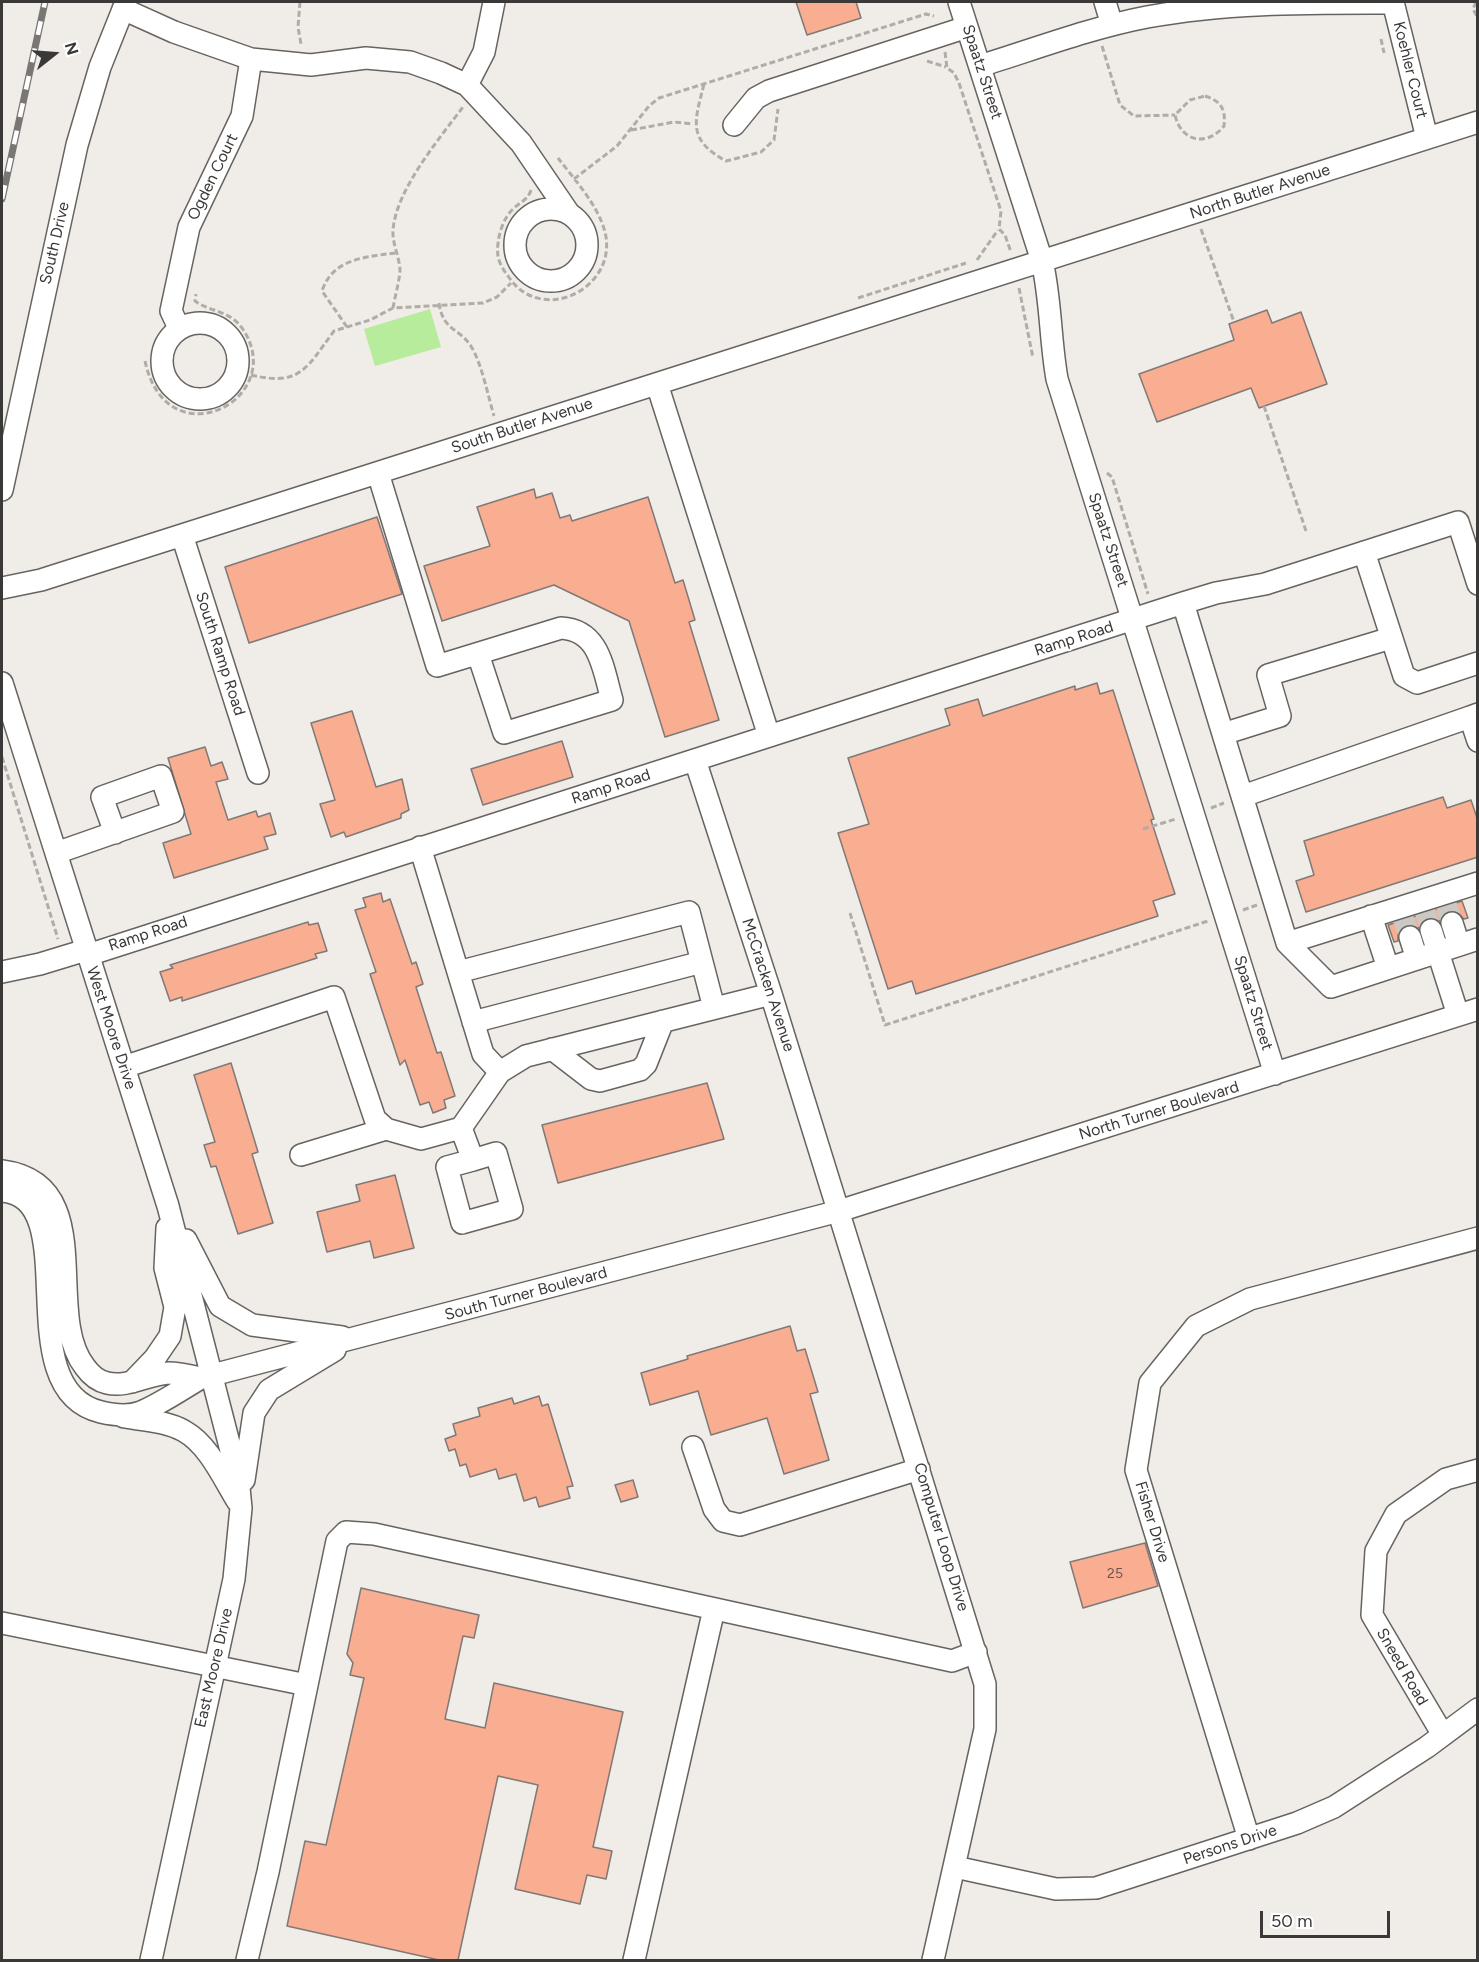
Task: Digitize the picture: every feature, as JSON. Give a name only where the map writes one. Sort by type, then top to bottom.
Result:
[{"type":"street","points":[[467,100],[484,52],[494,2]]},
{"type":"street","points":[[1103,38],[1105,2]]},
{"type":"street","points":[[979,63],[1103,38],[1193,10],[1242,5],[1393,2]]},
{"type":"street","name":"Koehler Court","points":[[1393,2],[1427,138]]},
{"type":"street","points":[[124,5],[251,59],[300,64],[366,58],[410,62],[467,100],[521,143],[568,212]]},
{"type":"street","name":"South Drive","points":[[2,489],[77,145],[100,67],[124,5]]},
{"type":"street","name":"Spaatz Street","points":[[951,7],[967,27],[1040,251],[1048,287],[1052,349],[1057,379],[1275,1074]]},
{"type":"street","points":[[734,125],[756,98],[769,91],[937,26],[967,27]]},
{"type":"street","name":"Ogden Court","points":[[179,328],[171,311],[189,227],[242,116],[251,59]]},
{"type":"street","name":"North Butler Avenue","points":[[1040,251],[1478,122]]},
{"type":"street","name":"South Butler Avenue","points":[[2,588],[42,580],[657,384],[1040,251]]},
{"type":"street","points":[[657,384],[769,736]]},
{"type":"street","points":[[378,473],[438,666],[561,628],[572,629],[585,635],[595,646],[612,700],[504,733],[478,654]]},
{"type":"street","name":"Ramp Road","points":[[2,972],[87,952],[1216,593],[1265,584],[1458,522],[1470,536]]},
{"type":"street","name":"South Ramp Road","points":[[182,535],[258,772]]},
{"type":"street","points":[[1470,536],[1478,584]]},
{"type":"street","points":[[1364,552],[1404,676],[1418,683],[1478,663]]},
{"type":"street","points":[[1183,603],[1287,943],[1331,987],[1468,942],[1447,907]]},
{"type":"street","points":[[1223,734],[1280,716],[1268,675],[1391,638]]},
{"type":"street","name":"West Moore Drive","points":[[2,683],[168,1206],[207,1376]]},
{"type":"street","points":[[1243,796],[1474,716],[1478,741]]},
{"type":"street","name":"McCracken Avenue","points":[[695,760],[839,1211]]},
{"type":"street","points":[[56,853],[115,833]]},
{"type":"street","points":[[420,848],[483,1054],[500,1072]]},
{"type":"street","points":[[1287,943],[1371,916],[1404,921],[1447,907],[1478,883]]},
{"type":"street","points":[[458,972],[689,912],[714,1008]]},
{"type":"street","points":[[1426,914],[1438,952],[1468,1012]]},
{"type":"street","points":[[1371,916],[1388,968]]},
{"type":"street","points":[[1404,921],[1417,959]]},
{"type":"street","points":[[474,1022],[702,962]]},
{"type":"street","points":[[124,1067],[334,997],[375,1119],[386,1129],[421,1139],[461,1128],[500,1072],[526,1056],[771,994]]},
{"type":"street","name":"North Turner Boulevard","points":[[839,1211],[1468,1012]]},
{"type":"street","points":[[552,1049],[591,1079],[600,1081],[640,1070],[646,1064],[663,1021]]},
{"type":"street","points":[[461,1128],[473,1160]]},
{"type":"street","points":[[302,1155],[386,1129]]},
{"type":"street","points":[[2,1171],[13,1172],[40,1188],[57,1210],[64,1240],[69,1334],[75,1355],[91,1375],[106,1383],[130,1383],[168,1373],[207,1376]]},
{"type":"street","points":[[2,1191],[12,1192],[27,1201],[40,1221],[51,1344],[59,1377],[73,1397],[93,1410],[167,1424],[184,1431],[204,1448],[241,1508]]},
{"type":"street","points":[[168,1206],[220,1306],[252,1325],[355,1339]]},
{"type":"street","points":[[130,1383],[154,1358],[170,1336],[174,1307],[165,1268],[168,1206]]},
{"type":"street","name":"South Turner Boulevard","points":[[207,1376],[839,1211]]},
{"type":"street","name":"Computer Loop Drive","points":[[839,1211],[985,1683],[986,1729],[933,1960]]},
{"type":"street","name":"Fisher Drive","points":[[1249,1839],[1136,1470],[1150,1383],[1196,1326],[1250,1299],[1478,1238]]},
{"type":"street","points":[[241,1508],[254,1413],[269,1390],[355,1339]]},
{"type":"street","points":[[117,1416],[140,1412],[207,1376]]},
{"type":"street","name":"East Moore Drive","points":[[151,1960],[234,1579],[241,1508],[238,1478],[207,1376]]},
{"type":"street","points":[[693,1447],[714,1509],[723,1521],[740,1525],[920,1469]]},
{"type":"street","name":"Sneed Road","points":[[1443,1735],[1372,1615],[1376,1551],[1396,1514],[1446,1479],[1478,1470]]},
{"type":"street","points":[[247,1960],[268,1872],[337,1541],[346,1532],[374,1534],[952,1661],[976,1652]]},
{"type":"street","points":[[634,1960],[714,1609]]},
{"type":"street","points":[[2,1623],[307,1685]]},
{"type":"street","name":"Persons Drive","points":[[955,1867],[1056,1889],[1096,1888],[1297,1824],[1334,1807],[1443,1735],[1478,1709]]},
{"type":"path","points":[[300,2],[300,64]]},
{"type":"path","points":[[1476,2],[1473,9],[1478,18]]},
{"type":"path","points":[[937,26],[951,7]]},
{"type":"path","points":[[574,179],[617,146],[659,98],[926,14],[937,26],[947,68]]},
{"type":"path","points":[[1380,36],[1386,57]]},
{"type":"path","points":[[1103,38],[1120,105],[1134,116],[1175,115],[1190,100],[1205,96],[1216,100],[1222,106],[1224,126],[1217,135],[1205,140],[1194,140],[1177,126],[1175,115]]},
{"type":"path","points":[[920,59],[947,68],[954,73],[1001,211],[999,229],[977,260]]},
{"type":"path","points":[[954,73],[979,63]]},
{"type":"path","points":[[704,84],[694,124],[700,140],[712,153],[726,160],[761,152],[774,140],[777,127],[776,112],[782,102]]},
{"type":"path","points":[[393,308],[400,269],[392,233],[394,216],[402,198],[435,143],[467,100]]},
{"type":"path","points":[[630,130],[674,122],[694,124]]},
{"type":"path","points":[[532,185],[531,193],[506,217],[500,234],[498,257],[512,282],[524,294],[563,300],[585,289],[602,266],[606,247],[605,232],[574,179],[558,158]]},
{"type":"path","points":[[1198,221],[1234,322]]},
{"type":"path","points":[[999,229],[1005,235],[1013,260],[1030,349],[1037,367]]},
{"type":"path","points":[[999,254],[1013,260],[1040,251]]},
{"type":"path","points":[[348,327],[339,313],[325,299],[322,291],[324,283],[340,266],[352,259],[395,253]]},
{"type":"path","points":[[855,300],[863,295],[988,257]]},
{"type":"path","points":[[251,375],[271,380],[303,372],[316,359],[334,331],[369,320],[393,308],[439,303],[483,303],[497,297],[512,282]]},
{"type":"path","points":[[145,361],[149,381],[158,395],[174,409],[196,416],[220,411],[241,396],[251,375],[250,344],[241,327],[216,309],[202,306],[195,301],[196,292]]},
{"type":"path","points":[[439,303],[441,316],[449,328],[464,338],[472,348],[495,417],[484,420]]},
{"type":"path","points":[[1264,406],[1306,531]]},
{"type":"path","points":[[1100,467],[1112,477],[1154,613]]},
{"type":"path","points":[[2,757],[64,957]]},
{"type":"path","points":[[850,913],[885,1025],[1272,900]]},
{"type":"green space","points":[[430,309],[441,347],[375,366],[364,329]]},
{"type":"building","points":[[796,2],[856,2],[861,18],[807,35]]},
{"type":"building","points":[[1267,310],[1272,323],[1301,312],[1327,384],[1259,408],[1251,388],[1157,422],[1139,374],[1234,340],[1229,324]]},
{"type":"building","points":[[534,489],[536,498],[552,493],[560,518],[570,515],[572,521],[648,497],[675,583],[683,580],[695,620],[689,622],[719,720],[665,737],[629,621],[554,585],[442,621],[424,566],[490,546],[477,507]]},
{"type":"building","points":[[377,517],[402,594],[249,643],[225,567]]},
{"type":"building","points":[[1097,683],[1100,694],[1113,690],[1175,894],[1153,901],[1158,916],[916,994],[912,981],[888,989],[838,833],[869,824],[848,758],[950,725],[945,709],[978,699],[983,716],[1075,686],[1075,690]]},
{"type":"building","points":[[352,711],[376,787],[402,779],[409,810],[401,814],[401,818],[346,837],[344,832],[331,837],[320,804],[335,800],[311,723]]},
{"type":"building","points":[[562,741],[573,777],[483,805],[471,769]]},
{"type":"building","points":[[205,747],[211,766],[222,762],[228,779],[216,782],[228,820],[256,811],[258,817],[270,813],[276,834],[264,837],[268,849],[174,878],[163,843],[191,834],[168,758]]},
{"type":"building","points":[[1443,797],[1447,808],[1471,800],[1478,821],[1478,857],[1306,912],[1296,881],[1314,875],[1304,841]]},
{"type":"building","points":[[381,893],[383,902],[390,899],[412,964],[416,962],[423,984],[416,987],[437,1053],[441,1052],[455,1096],[444,1100],[446,1108],[433,1113],[429,1102],[420,1105],[405,1060],[400,1065],[370,974],[376,972],[355,910],[366,907],[363,898]]},
{"type":"building","points":[[1462,901],[1468,918],[1464,919],[1455,911],[1449,911],[1440,921],[1427,918],[1419,928],[1406,925],[1398,934],[1398,941],[1394,942],[1388,925]]},
{"type":"building","points":[[308,922],[309,925],[318,923],[327,951],[315,954],[317,958],[182,1001],[182,997],[170,1001],[160,972],[173,968],[170,965]]},
{"type":"building","points":[[231,1063],[258,1152],[252,1154],[273,1223],[238,1234],[216,1166],[211,1167],[204,1145],[215,1142],[194,1075]]},
{"type":"building","points":[[707,1083],[724,1139],[558,1183],[542,1125]]},
{"type":"building","points":[[395,1175],[414,1248],[374,1258],[370,1241],[327,1252],[317,1212],[360,1201],[356,1185]]},
{"type":"building","points":[[790,1326],[797,1351],[805,1349],[818,1392],[810,1394],[829,1460],[784,1474],[767,1418],[711,1435],[698,1391],[650,1405],[641,1373],[688,1359],[687,1356]]},
{"type":"building","points":[[539,1396],[542,1406],[548,1404],[573,1486],[567,1487],[570,1498],[539,1507],[536,1497],[524,1501],[516,1474],[499,1479],[496,1469],[470,1477],[466,1464],[460,1466],[455,1449],[449,1451],[445,1439],[456,1435],[453,1424],[480,1416],[478,1408],[512,1398],[514,1404]]},
{"type":"building","points":[[633,1480],[638,1497],[621,1502],[615,1485]]},
{"type":"building","points":[[1145,1543],[1158,1586],[1083,1608],[1070,1562]]},
{"type":"building","points":[[361,1588],[479,1615],[474,1638],[463,1636],[445,1719],[485,1728],[494,1683],[623,1712],[593,1847],[612,1851],[606,1879],[587,1875],[580,1904],[515,1889],[538,1785],[498,1776],[458,1960],[439,1960],[287,1926],[305,1841],[326,1845],[364,1678],[350,1675],[353,1663],[347,1654]]},
{"type":"tunnel","points":[[1446,904],[1452,923]]},
{"type":"tunnel","points":[[1425,911],[1431,930]]},
{"type":"tunnel","points":[[1403,918],[1410,937]]},
{"type":"railway","points":[[2,199],[45,2]]}]
